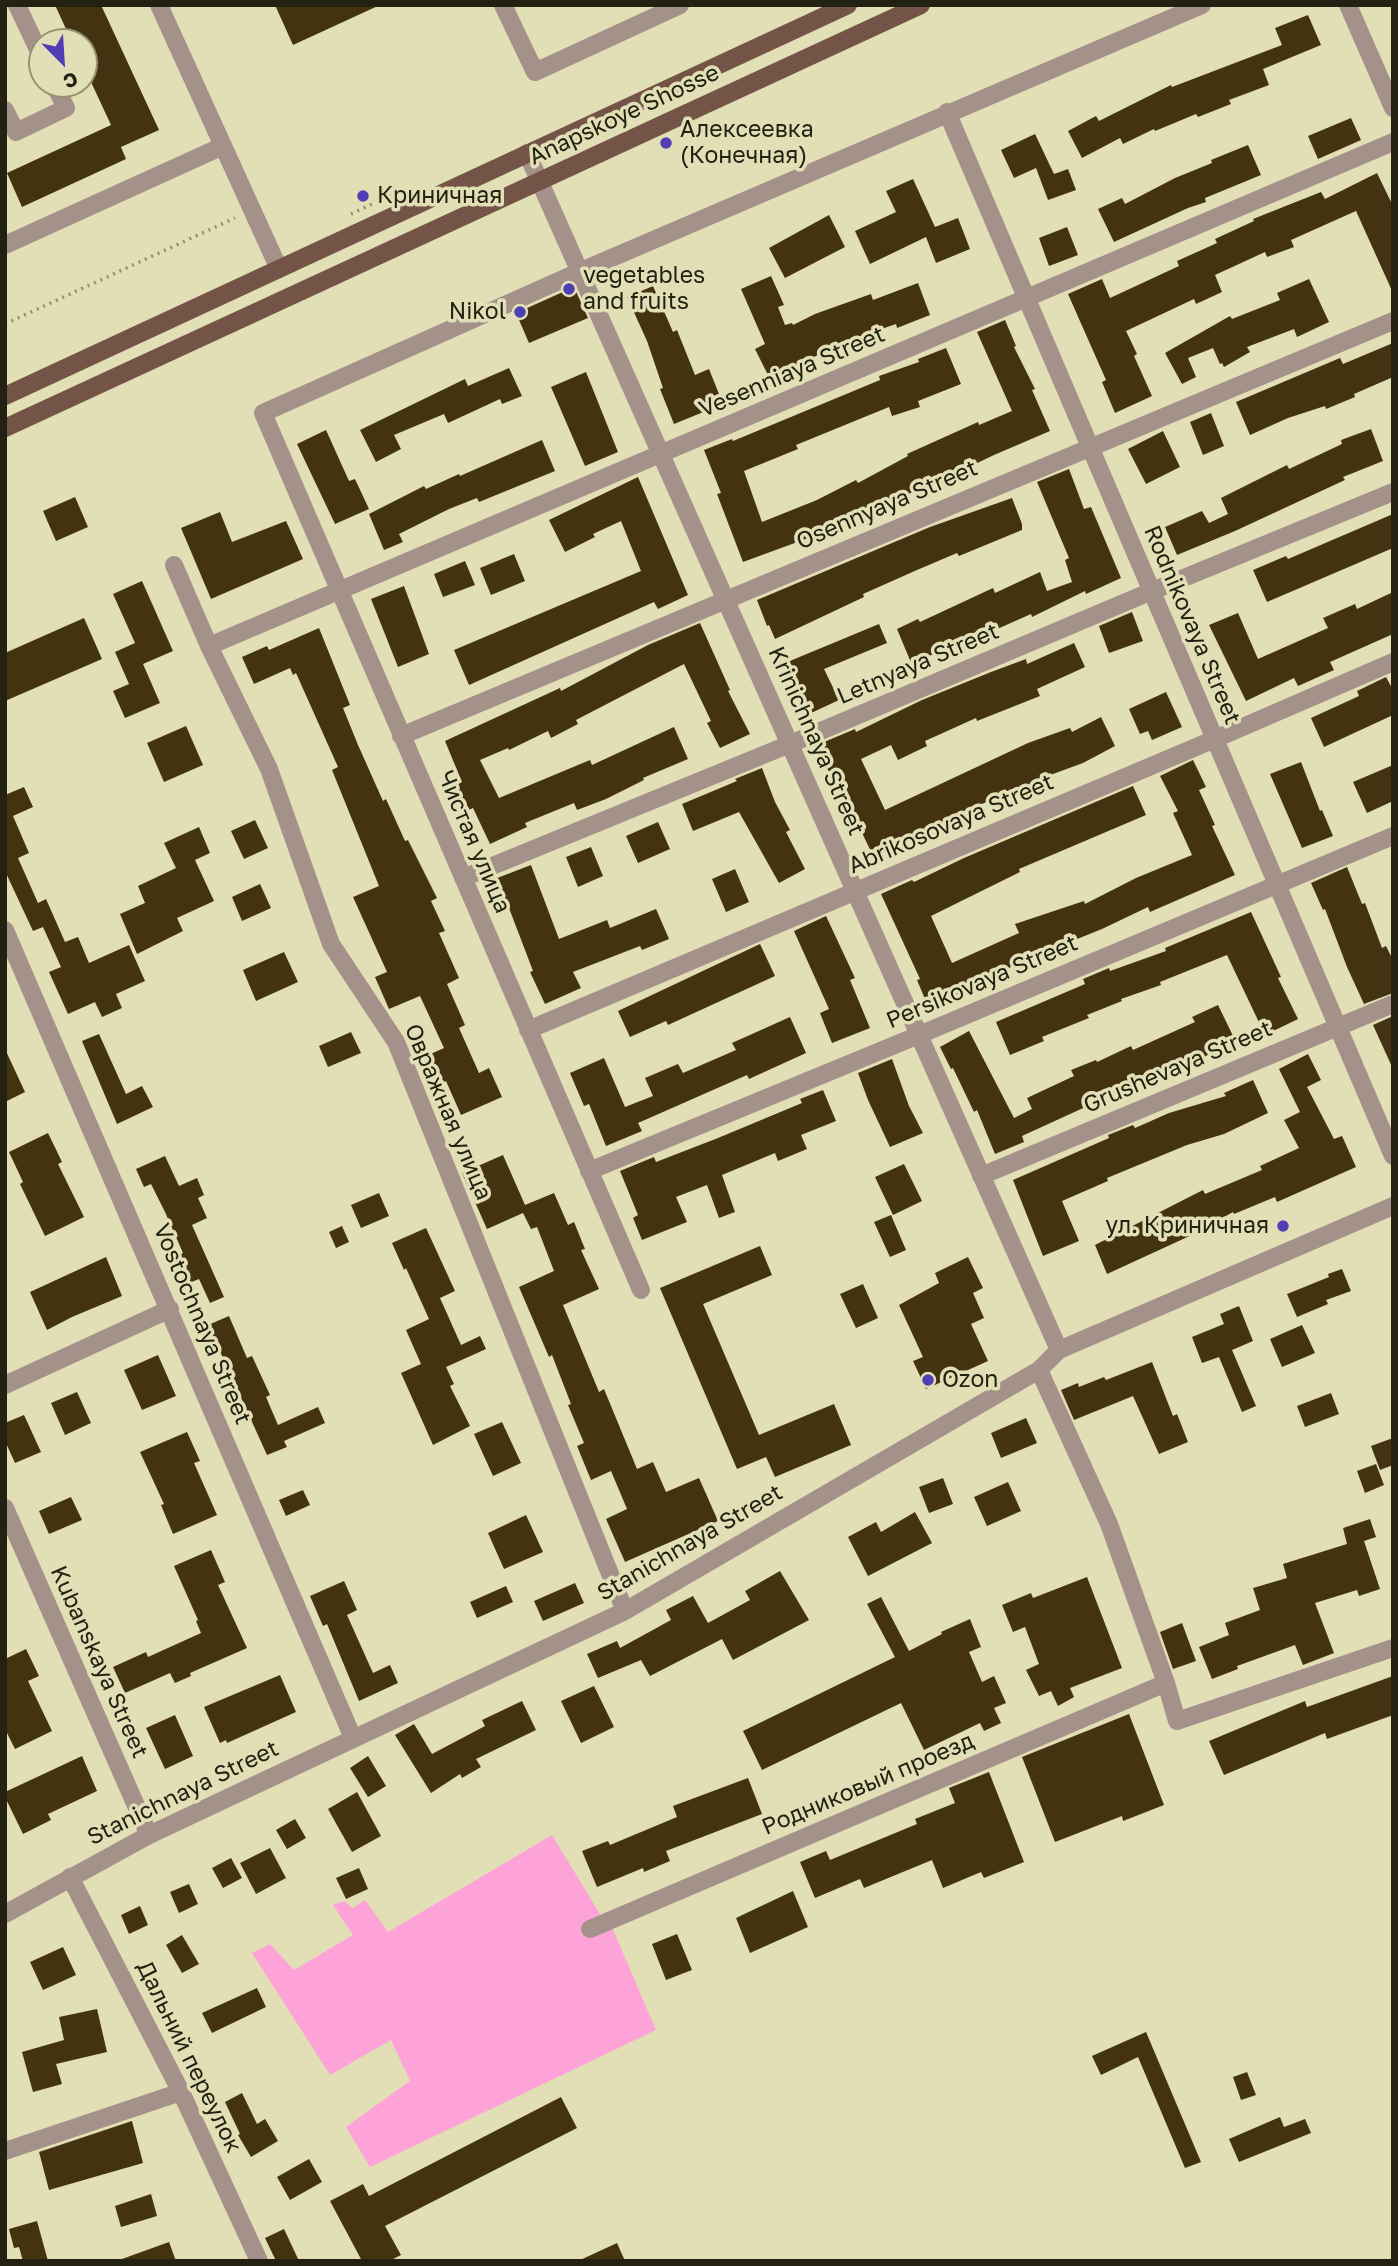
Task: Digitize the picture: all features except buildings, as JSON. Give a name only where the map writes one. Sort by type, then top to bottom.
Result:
[{"type":"main road","name":"Anapskoye Shosse","points":[[5,396],[848,5]]},
{"type":"main road","name":"Anapskoye Shosse","points":[[5,428],[921,5]]},
{"type":"street","points":[[17,5],[28,28]]},
{"type":"street","points":[[159,5],[279,269]]},
{"type":"street","points":[[503,5],[535,72],[680,5]]},
{"type":"street","points":[[581,271],[1202,5]]},
{"type":"street","points":[[1348,5],[1393,108]]},
{"type":"street","points":[[5,110],[16,132],[66,108],[61,98]]},
{"type":"street","name":"Rodnikovaya Street","points":[[947,113],[1393,1156]]},
{"type":"street","name":"Vesenniaya Street","points":[[209,646],[1393,142]]},
{"type":"street","points":[[5,245],[223,146]]},
{"type":"street","name":"Krinichnaya Street","points":[[527,153],[1059,1350]]},
{"type":"street","name":"Чистая улица","points":[[581,271],[263,413],[641,1290]]},
{"type":"street","name":"Osennyaya Street","points":[[401,736],[1393,321]]},
{"type":"street","name":"Letnyaya Street","points":[[463,878],[1393,492]]},
{"type":"street","name":"Овражная улица","points":[[174,565],[209,646],[269,769],[331,944],[396,1042],[625,1611]]},
{"type":"street","name":"Abrikosovaya Street","points":[[528,1030],[1393,662]]},
{"type":"street","name":"Persikovaya Street","points":[[589,1171],[1393,836]]},
{"type":"street","name":"Vostochnaya Street","points":[[6,936],[170,1309],[353,1738]]},
{"type":"street","name":"Grushevaya Street","points":[[981,1176],[1393,1004]]},
{"type":"street","name":"Stanichnaya Street","points":[[5,1914],[149,1835],[625,1611],[1039,1370],[1059,1350],[1393,1206]]},
{"type":"street","points":[[5,1385],[170,1309]]},
{"type":"street","points":[[1039,1370],[1109,1524],[1177,1721],[1393,1648]]},
{"type":"street","name":"Kubanskaya Street","points":[[5,1508],[149,1835]]},
{"type":"street","name":"Родниковый проезд","points":[[590,1929],[1166,1683]]},
{"type":"street","name":"Дальний переулок","points":[[71,1877],[181,2092],[260,2261]]},
{"type":"street","points":[[5,2151],[181,2092]]},
{"type":"path","points":[[348,216],[357,209],[397,194]]},
{"type":"path","points":[[5,324],[252,210]]},
{"type":"shaded area","points":[[552,1835],[600,1914],[581,1934],[612,1927],[656,2030],[370,2167],[346,2127],[410,2081],[391,2040],[330,2075],[252,1953],[270,1944],[294,1970],[353,1935],[333,1905],[344,1901],[353,1908],[365,1900],[388,1932]]},
{"type":"place","name":"Алексеевка (Конечная)","points":[[666,143]]},
{"type":"place","name":"Криничная","points":[[363,196]]},
{"type":"place","name":"vegetables and fruits","points":[[569,289]]},
{"type":"place","name":"Nikol","points":[[520,312]]},
{"type":"place","name":"ул. Криничная","points":[[1283,1226]]},
{"type":"place","name":"Ozon","points":[[928,1380]]}]
